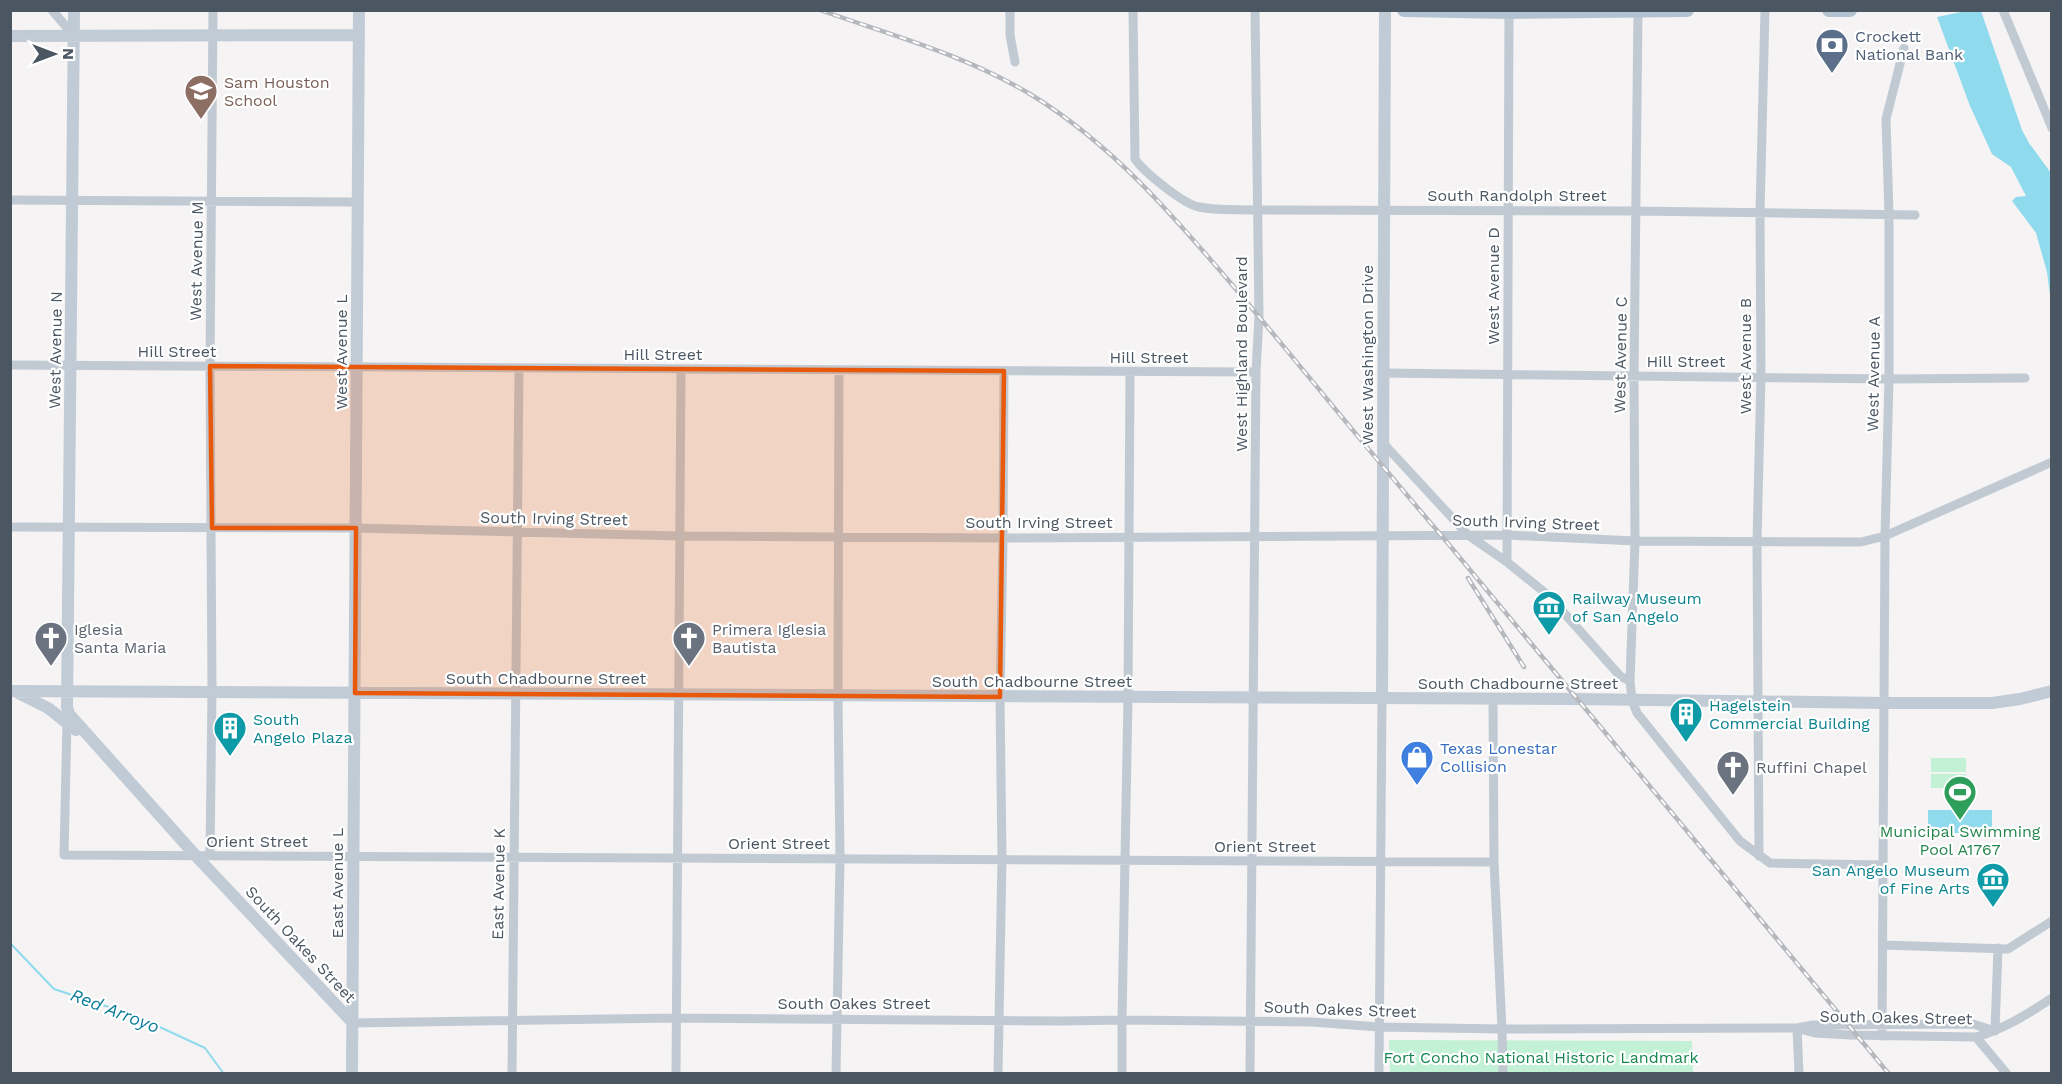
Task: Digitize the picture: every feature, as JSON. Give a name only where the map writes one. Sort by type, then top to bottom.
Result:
[{"type":"main road","name":"West Avenue N","points":[[68,691],[74,10]]},
{"type":"main road","name":"West Avenue L","points":[[355,693],[358,10]]},
{"type":"main road","name":"West Washington Drive","points":[[1382,699],[1385,10]]},
{"type":"main road","points":[[1404,10],[1688,10]]},
{"type":"main road","points":[[1829,10],[1850,10]]},
{"type":"main road","points":[[10,36],[358,35]]},
{"type":"main road","points":[[12,691],[48,708],[67,724],[86,735]]},
{"type":"main road","name":"South Chadbourne Street","points":[[12,691],[1885,703],[1992,703],[2052,691]]},
{"type":"main road","points":[[67,707],[68,691]]},
{"type":"main road","name":"East Avenue L","points":[[352,1074],[355,693]]},
{"type":"main road","name":"South Oakes Street","points":[[67,707],[69,714],[86,735],[353,1023]]},
{"type":"street","points":[[52,10],[74,36]]},
{"type":"street","name":"West Avenue M","points":[[210,855],[213,10]]},
{"type":"street","points":[[1010,10],[1010,35],[1015,62]]},
{"type":"street","name":"South Randolph Street","points":[[1133,10],[1135,159],[1140,167],[1186,202],[1199,207],[1256,210],[1637,210],[1916,215]]},
{"type":"street","name":"West Highland Boulevard","points":[[1250,1074],[1252,698],[1256,536],[1256,372],[1259,316],[1256,210],[1256,10]]},
{"type":"street","name":"West Avenue B","points":[[1759,856],[1757,542],[1761,376],[1760,212],[1765,10]]},
{"type":"street","points":[[2002,10],[2052,128]]},
{"type":"street","name":"West Avenue D","points":[[1507,562],[1509,11]]},
{"type":"street","name":"West Avenue C","points":[[1632,700],[1630,681],[1635,541],[1634,376],[1638,11]]},
{"type":"street","name":"West Avenue A","points":[[1882,1036],[1885,536],[1889,379],[1889,214],[1886,119],[1904,48]]},
{"type":"street","points":[[10,200],[358,202]]},
{"type":"street","name":"Hill Street","points":[[10,364],[1256,372]]},
{"type":"street","name":"East Avenue K","points":[[512,1074],[519,368]]},
{"type":"street","points":[[676,1074],[681,369]]},
{"type":"street","points":[[836,1074],[840,859],[839,370]]},
{"type":"street","points":[[998,1074],[997,1020],[1002,860],[1000,697],[1004,371]]},
{"type":"street","points":[[1122,1074],[1130,537],[1130,372]]},
{"type":"street","name":"Hill Street","points":[[1383,374],[1889,379],[2025,378]]},
{"type":"street","points":[[1383,443],[1467,535],[1507,562],[1548,596],[1620,676],[1630,681]]},
{"type":"street","name":"South Irving Street","points":[[10,527],[356,528],[680,536],[1003,538],[1507,535],[1635,541],[1861,542],[1885,536],[2052,462]]},
{"type":"street","points":[[1379,1074],[1382,699]]},
{"type":"street","points":[[1493,700],[1494,862],[1503,1074]]},
{"type":"street","points":[[1632,700],[1637,713],[1740,841],[1759,856],[1770,863],[1884,865]]},
{"type":"street","points":[[67,707],[67,724]]},
{"type":"street","name":"Orient Street","points":[[67,724],[64,855],[1494,862]]},
{"type":"street","points":[[1883,945],[2008,949],[2052,921]]},
{"type":"street","points":[[1995,1031],[1998,948]]},
{"type":"street","name":"South Oakes Street","points":[[1797,1028],[1815,1033],[1976,1037],[1995,1031],[2028,1014],[2052,998]]},
{"type":"street","name":"South Oakes Street","points":[[353,1023],[675,1018],[1122,1020],[1312,1022],[1379,1027],[1502,1029],[1797,1028],[1813,1025],[1973,1024],[1995,1031]]},
{"type":"street","points":[[1797,1028],[1799,1074]]},
{"type":"street","points":[[1976,1037],[2007,1074]]},
{"type":"highlighted area","points":[[210,366],[1004,371],[1000,697],[355,693],[356,528],[212,528]]},
{"type":"green space","points":[[1931,758],[1966,758],[1966,772],[1931,772]]},
{"type":"green space","points":[[1931,774],[1966,774],[1966,788],[1931,788]]},
{"type":"green space","name":"Fort Concho National Historic Landmark","points":[[1389,1040],[1692,1041],[1693,1073],[1390,1073]]},
{"type":"water","points":[[1971,10],[1981,11],[2022,130],[2051,173],[2051,303],[2047,272],[2036,233],[2012,201],[2016,197],[2026,196],[2011,167],[1992,154],[1970,106],[1937,17]]},
{"type":"water","name":"Municipal Swimming Pool A1767","points":[[1928,810],[1992,810],[1992,833],[1928,833]]},
{"type":"waterway","name":"Red Arroyo","points":[[10,943],[54,989],[136,1016],[205,1048],[224,1074]]},
{"type":"railway","points":[[820,10],[954,57],[1005,80],[1061,114],[1117,160],[1143,185],[1240,294],[1889,1074]]},
{"type":"railway","points":[[1468,578],[1524,667]]},
{"type":"place","name":"Crockett National Bank","points":[[1832,74]]},
{"type":"place","name":"Sam Houston School","points":[[201,120]]},
{"type":"place","name":"Railway Museum of San Angelo","points":[[1549,636]]},
{"type":"place","name":"Iglesia Santa Maria","points":[[51,667]]},
{"type":"place","name":"Primera Iglesia Bautista","points":[[689,667]]},
{"type":"place","name":"Hagelstein Commercial Building","points":[[1686,743]]},
{"type":"place","name":"South Angelo Plaza","points":[[230,757]]},
{"type":"place","name":"Texas Lonestar Collision","points":[[1417,786]]},
{"type":"place","name":"Ruffini Chapel","points":[[1733,796]]},
{"type":"place","name":"Municipal Swimming Pool A1767","points":[[1960,821]]},
{"type":"place","name":"San Angelo Museum of Fine Arts","points":[[1993,908]]}]
